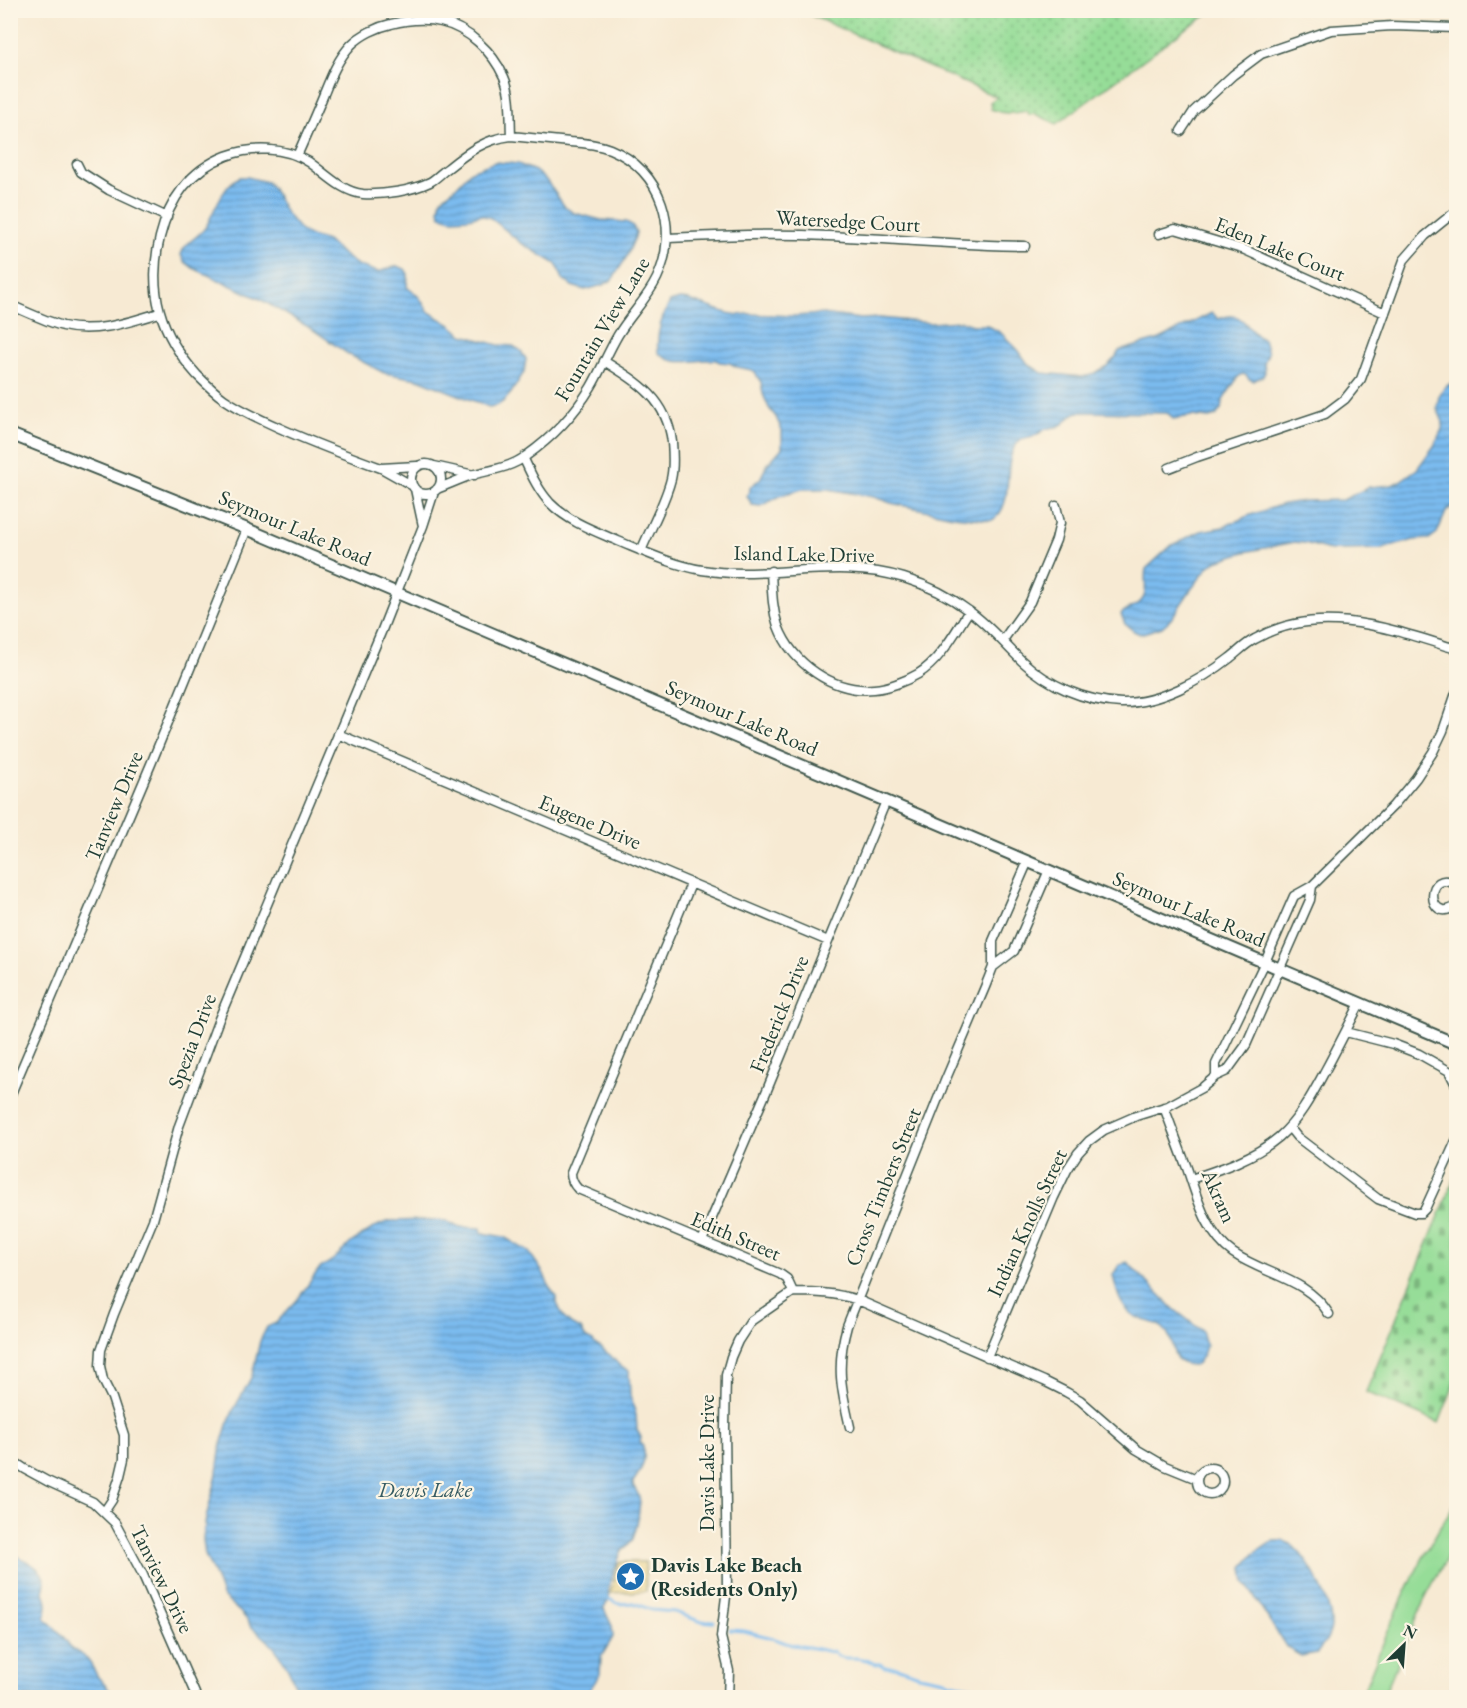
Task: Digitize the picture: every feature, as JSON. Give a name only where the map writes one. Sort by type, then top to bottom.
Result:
[{"type":"street","points":[[297,156],[331,76],[352,44],[383,25],[405,20],[423,19],[442,22],[478,41],[504,77],[509,97],[511,136]]},
{"type":"street","points":[[1181,131],[1194,111],[1233,75],[1261,54],[1331,30],[1392,26],[1456,28]]},
{"type":"street","name":"Fountain View Lane","points":[[414,487],[381,468],[321,446],[249,414],[222,398],[182,359],[159,313],[155,264],[162,229],[184,185],[208,164],[228,155],[264,148],[297,156],[342,186],[360,194],[377,194],[430,182],[470,150],[486,142],[511,136],[596,144],[611,149],[642,171],[654,186],[661,200],[668,238],[664,259],[656,280],[627,321],[579,405],[556,433],[524,459],[435,490]]},
{"type":"street","points":[[77,164],[81,172],[109,190],[167,217]]},
{"type":"street","points":[[1169,468],[1325,414],[1344,399],[1361,379],[1404,260],[1425,236],[1451,215],[1456,214]]},
{"type":"street","name":"Eden Lake Court","points":[[1159,234],[1175,229],[1245,250],[1385,313]]},
{"type":"street","name":"Watersedge Court","points":[[668,238],[713,235],[817,235],[1025,246]]},
{"type":"street","points":[[10,305],[63,326],[78,328],[107,327],[159,313]]},
{"type":"street","points":[[604,362],[644,387],[658,402],[671,433],[672,478],[641,550]]},
{"type":"street","name":"Seymour Lake Road","points":[[10,434],[397,592],[1456,1044]]},
{"type":"street","name":"Island Lake Drive","points":[[524,459],[537,486],[550,502],[563,513],[590,529],[675,563],[702,570],[771,571],[835,568],[881,572],[905,578],[953,600],[969,611],[1004,640],[1023,662],[1042,677],[1076,694],[1099,701],[1124,703],[1171,693],[1212,671],[1254,639],[1306,622],[1333,620],[1367,624],[1456,649]]},
{"type":"street","points":[[426,464],[432,466],[440,479],[423,526],[411,478],[417,466],[426,464]]},
{"type":"street","name":"Fountain View Lane","points":[[381,468],[417,466]]},
{"type":"street","name":"Fountain View Lane","points":[[432,466],[474,475]]},
{"type":"street","points":[[414,487],[426,493],[435,490]]},
{"type":"street","points":[[1004,640],[1030,602],[1056,540],[1060,523],[1056,506]]},
{"type":"street","name":"Spezia Drive","points":[[104,1512],[112,1500],[120,1476],[124,1459],[124,1435],[112,1398],[103,1380],[100,1366],[101,1350],[153,1220],[179,1126],[219,1019],[423,526]]},
{"type":"street","name":"Tanview Drive","points":[[10,1096],[151,764],[247,529]]},
{"type":"street","points":[[771,571],[774,614],[787,645],[803,664],[820,676],[845,687],[874,689],[918,674],[930,665],[969,611]]},
{"type":"street","points":[[1216,1076],[1216,1065],[1265,962],[1293,896],[1312,886],[1393,806],[1416,778],[1443,731],[1456,693]]},
{"type":"street","name":"Eugene Drive","points":[[338,734],[828,941]]},
{"type":"street","name":"Frederick Drive","points":[[702,1241],[886,801]]},
{"type":"street","name":"Cross Timbers Street","points":[[850,1427],[842,1391],[840,1368],[842,1346],[945,1081],[993,967],[993,941],[1028,861]]},
{"type":"street","name":"Cross Timbers Street","points":[[993,967],[1014,951],[1049,870]]},
{"type":"street","points":[[1456,885],[1451,882],[1442,882],[1434,888],[1432,897],[1440,909],[1449,910],[1456,906]]},
{"type":"street","name":"Edith Street","points":[[691,884],[571,1173],[571,1179],[578,1189],[780,1274],[787,1279],[793,1292]]},
{"type":"street","name":"Indian Knolls Street","points":[[987,1357],[1054,1197],[1078,1153],[1104,1130],[1164,1107],[1203,1087],[1216,1076],[1227,1071],[1246,1045],[1310,900],[1312,886]]},
{"type":"street","points":[[1191,1179],[1215,1171],[1278,1138],[1306,1105],[1360,1003]]},
{"type":"street","points":[[1346,1032],[1393,1044],[1419,1054],[1449,1071],[1456,1085]]},
{"type":"street","name":"Akram","points":[[1164,1107],[1204,1214],[1217,1238],[1232,1252],[1311,1292],[1322,1302],[1329,1314]]},
{"type":"street","points":[[1288,1127],[1297,1137],[1378,1199],[1415,1213],[1425,1209],[1456,1141]]},
{"type":"street","points":[[793,1292],[840,1294],[858,1300],[1066,1392],[1080,1401],[1136,1449],[1165,1466],[1197,1479]]},
{"type":"street","name":"Davis Lake Drive","points":[[728,1698],[729,1671],[721,1636],[727,1588],[726,1375],[730,1357],[751,1321],[793,1292]]},
{"type":"street","name":"Tanview Drive","points":[[10,1459],[47,1481],[93,1503],[116,1523],[143,1575],[197,1698]]},
{"type":"green space","points":[[801,11],[1213,11],[1185,29],[1057,124],[1035,114],[1029,115],[1027,111],[1004,113],[991,109],[990,102],[997,97]]},
{"type":"green space","points":[[1456,1175],[1456,1379],[1439,1423],[1366,1392]]},
{"type":"green space","points":[[1456,1502],[1456,1541],[1426,1596],[1383,1697],[1361,1697],[1415,1573]]},
{"type":"sand","name":"Davis Lake Beach (Residents Only)","points":[[619,1562],[645,1562],[646,1591],[610,1593]]},
{"type":"water","points":[[495,162],[518,164],[535,171],[546,180],[565,207],[574,213],[632,225],[636,232],[635,237],[626,258],[612,280],[585,290],[572,286],[563,279],[556,264],[521,243],[491,218],[481,215],[452,219],[441,216],[439,210],[441,199],[471,171]]},
{"type":"water","points":[[240,177],[267,182],[286,213],[301,231],[327,241],[359,266],[378,272],[397,266],[405,269],[408,274],[407,287],[419,297],[429,312],[463,335],[498,345],[513,346],[520,350],[526,359],[524,372],[511,393],[498,405],[489,407],[418,379],[384,373],[348,354],[312,329],[260,299],[193,268],[184,261],[181,255],[183,250],[202,232],[225,190]]},
{"type":"water","points":[[680,299],[739,315],[822,314],[861,319],[880,318],[931,323],[961,321],[973,325],[987,325],[1001,333],[1028,364],[1042,373],[1082,377],[1092,375],[1107,366],[1119,351],[1160,339],[1212,313],[1219,319],[1234,316],[1240,319],[1264,340],[1268,353],[1263,376],[1253,381],[1246,375],[1242,374],[1238,377],[1216,416],[1173,419],[1166,413],[1077,412],[1062,425],[1045,429],[1022,439],[1012,452],[1004,505],[992,520],[953,516],[891,503],[874,497],[828,489],[802,489],[780,496],[761,506],[752,505],[747,496],[751,486],[760,479],[767,465],[782,448],[782,431],[763,394],[761,382],[752,370],[716,360],[685,362],[671,360],[658,352],[659,332],[664,314],[670,302]]},
{"type":"water","points":[[1456,380],[1456,503],[1446,512],[1437,533],[1429,539],[1414,540],[1382,549],[1330,550],[1294,542],[1245,552],[1216,561],[1208,567],[1171,619],[1162,627],[1140,634],[1125,624],[1121,614],[1139,603],[1144,596],[1146,569],[1172,545],[1201,531],[1223,527],[1283,504],[1343,500],[1369,487],[1392,485],[1417,469],[1434,446],[1442,429],[1443,422],[1437,408],[1439,396],[1445,387]]},
{"type":"water","name":"Davis Lake","points":[[391,1221],[446,1221],[458,1227],[481,1228],[482,1233],[504,1237],[529,1252],[556,1296],[564,1318],[581,1329],[585,1337],[629,1371],[630,1395],[644,1451],[642,1467],[633,1482],[640,1502],[637,1525],[633,1539],[621,1552],[608,1588],[609,1599],[604,1609],[612,1626],[613,1637],[601,1657],[600,1674],[585,1697],[300,1697],[279,1654],[222,1596],[205,1555],[203,1539],[206,1518],[216,1479],[221,1445],[234,1409],[252,1376],[260,1341],[267,1327],[276,1323],[298,1299],[319,1269],[352,1242],[375,1227]]},
{"type":"water","points":[[1127,1262],[1174,1309],[1202,1331],[1206,1346],[1196,1365],[1180,1362],[1163,1328],[1134,1316],[1124,1307],[1113,1275],[1119,1265]]},
{"type":"water","points":[[1273,1541],[1285,1541],[1302,1556],[1316,1578],[1327,1603],[1331,1628],[1327,1639],[1317,1653],[1301,1656],[1287,1648],[1245,1582],[1243,1567],[1254,1554]]},
{"type":"water","points":[[11,1553],[41,1572],[45,1584],[43,1591],[47,1601],[45,1618],[72,1649],[87,1658],[113,1697],[11,1697]]},
{"type":"waterway","points":[[609,1599],[619,1604],[634,1603],[652,1610],[675,1612],[699,1621],[714,1622]]},
{"type":"waterway","points":[[730,1630],[769,1637],[792,1645],[833,1651],[845,1658],[867,1660],[884,1667],[896,1667],[1010,1698]]},
{"type":"waterway","points":[[1441,1698],[1456,1684]]},
{"type":"place","name":"Davis Lake Beach (Residents Only)","points":[[630,1577]]}]
